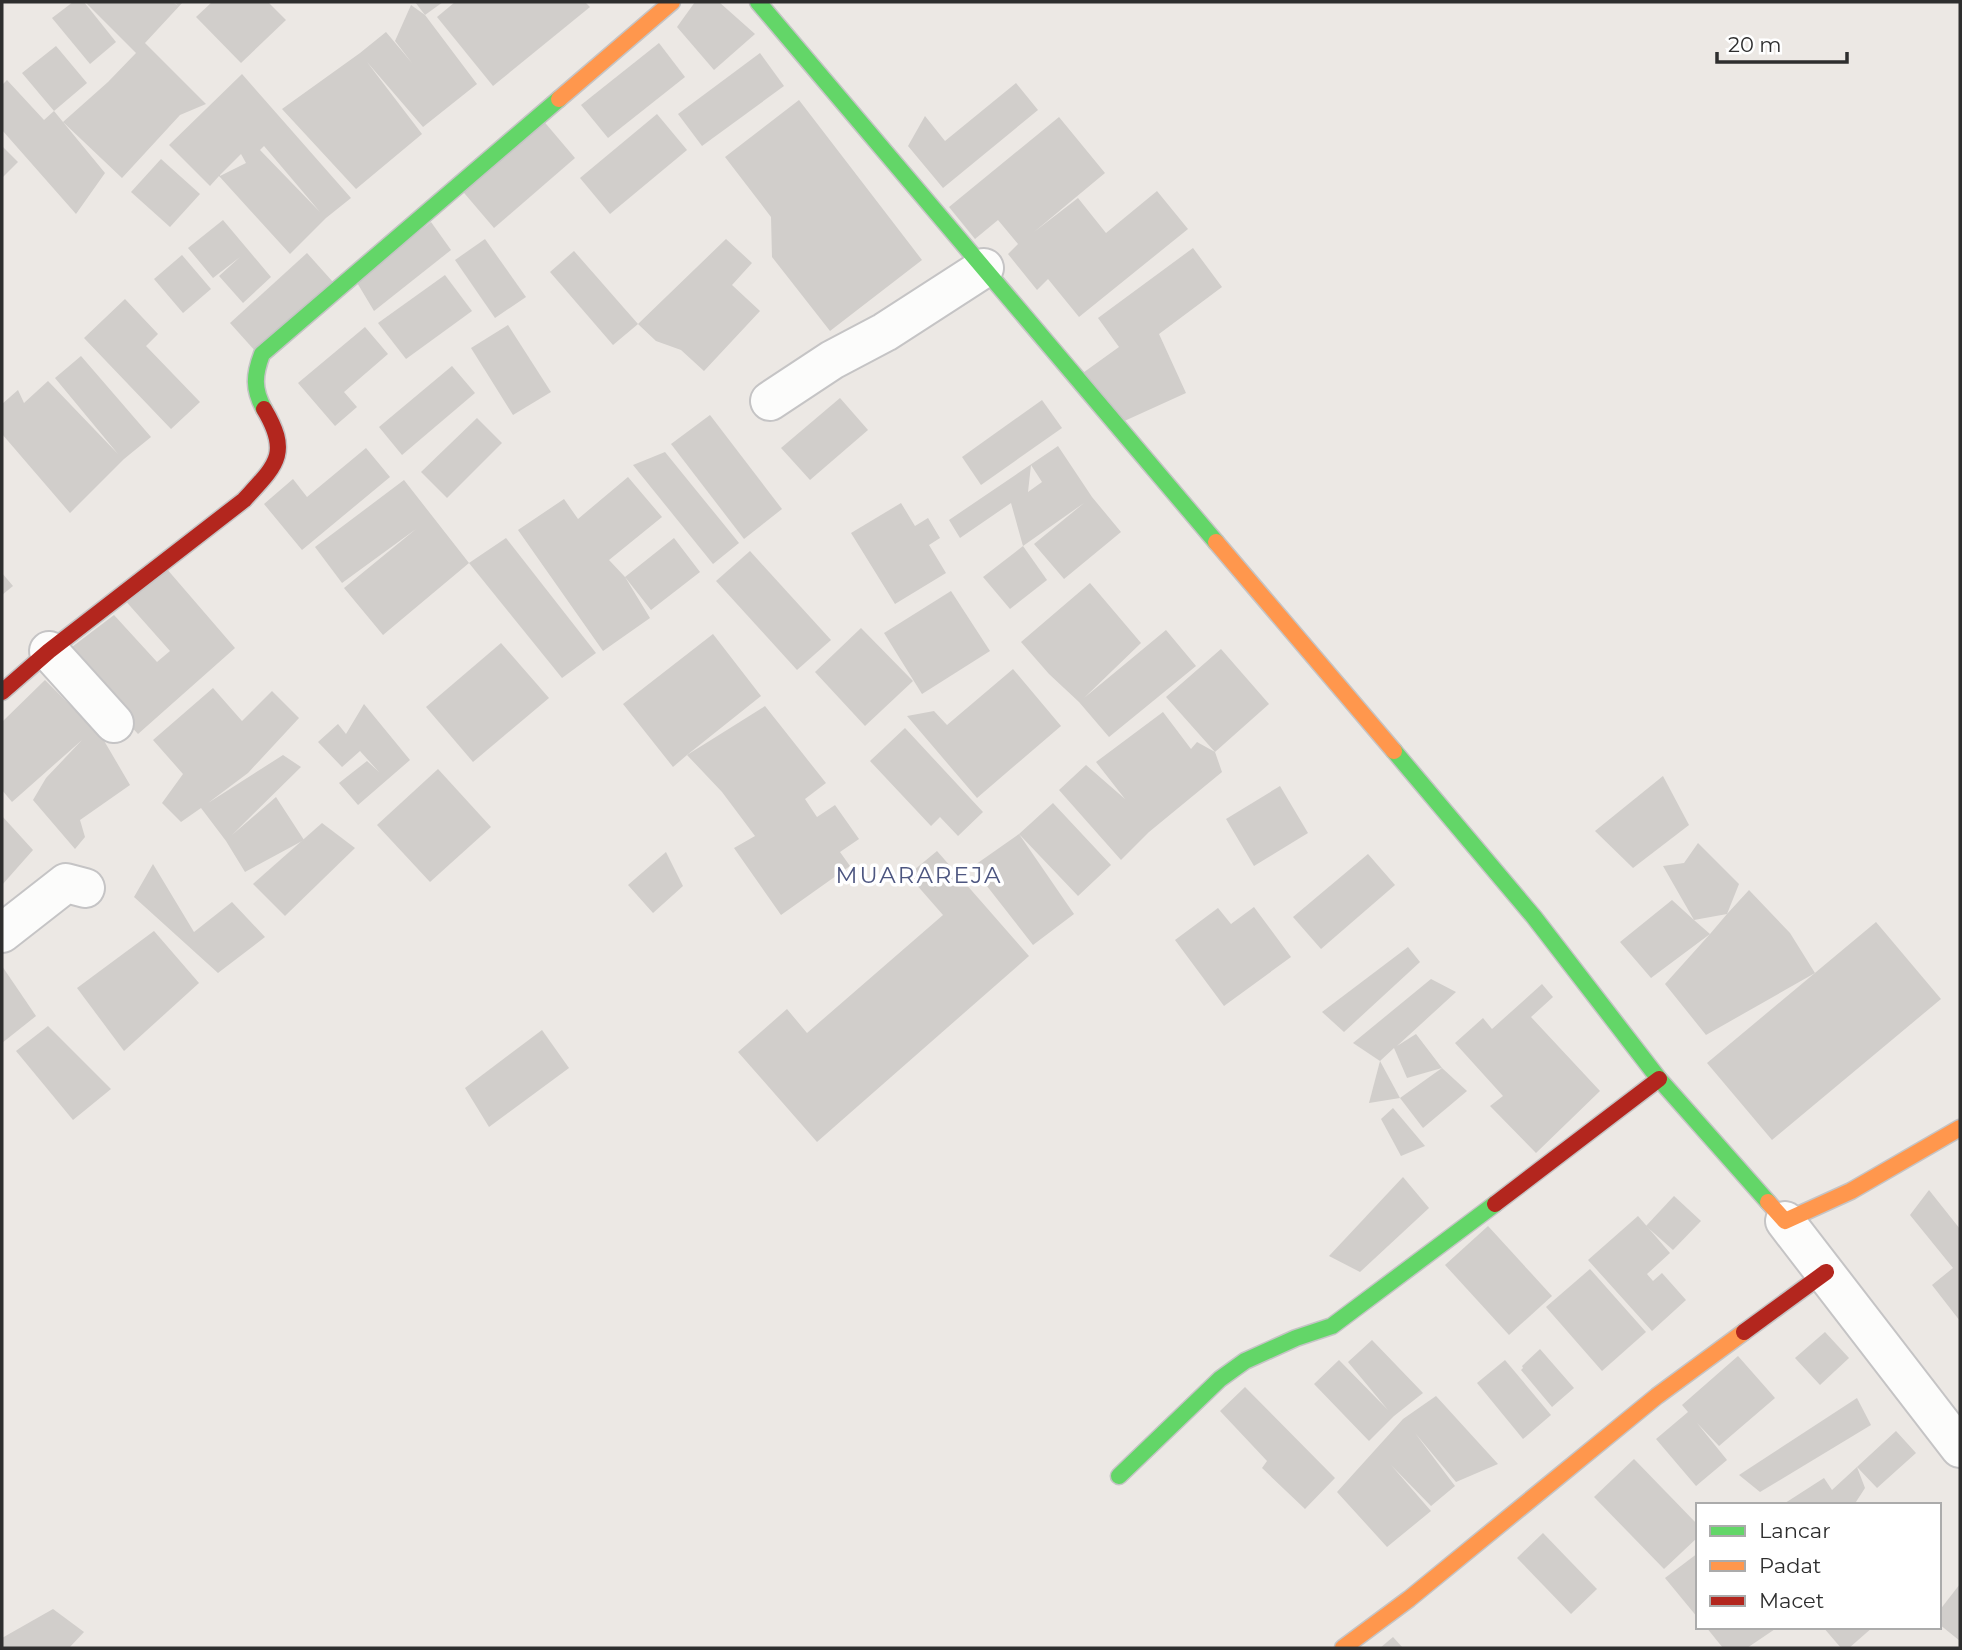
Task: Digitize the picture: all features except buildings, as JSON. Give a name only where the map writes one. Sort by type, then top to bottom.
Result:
[{"type":"street","points":[[2,692],[49,651],[244,500],[267,474],[275,459],[279,440],[254,390],[255,373],[262,354],[672,2]]},
{"type":"street","points":[[758,2],[1534,917],[1659,1079],[1786,1221],[1960,1448]]},
{"type":"street","points":[[770,401],[984,268]]},
{"type":"street","points":[[49,651],[114,723]]},
{"type":"street","points":[[2,933],[66,883],[85,888]]},
{"type":"street","points":[[1119,1476],[1220,1379],[1245,1361],[1296,1338],[1332,1326],[1371,1300],[1659,1079]]},
{"type":"street","points":[[1786,1221],[1851,1191],[1960,1128]]},
{"type":"street","points":[[1343,1648],[1409,1600],[1657,1396],[1826,1272]]},
{"type":"traffic: fast","points":[[758,2],[1216,542]]},
{"type":"traffic: fast","points":[[264,409],[256,382],[262,354],[559,99]]},
{"type":"traffic: fast","points":[[1394,751],[1534,917],[1659,1079],[1768,1202]]},
{"type":"traffic: fast","points":[[1119,1476],[1220,1379],[1245,1361],[1296,1338],[1332,1326],[1495,1204]]},
{"type":"traffic: slow","points":[[559,99],[672,2]]},
{"type":"traffic: slow","points":[[1216,542],[1394,751]]},
{"type":"traffic: slow","points":[[1768,1202],[1785,1221],[1851,1191],[1960,1128]]},
{"type":"traffic: slow","points":[[1343,1648],[1409,1599],[1657,1396],[1744,1332]]},
{"type":"traffic: jam","points":[[2,692],[49,651],[244,500],[272,468],[276,458],[277,437],[264,409]]},
{"type":"traffic: jam","points":[[1495,1204],[1659,1079]]},
{"type":"traffic: jam","points":[[1744,1332],[1826,1272]]},
{"type":"district","name":"MUARAREJA","points":[[919,875]]}]
